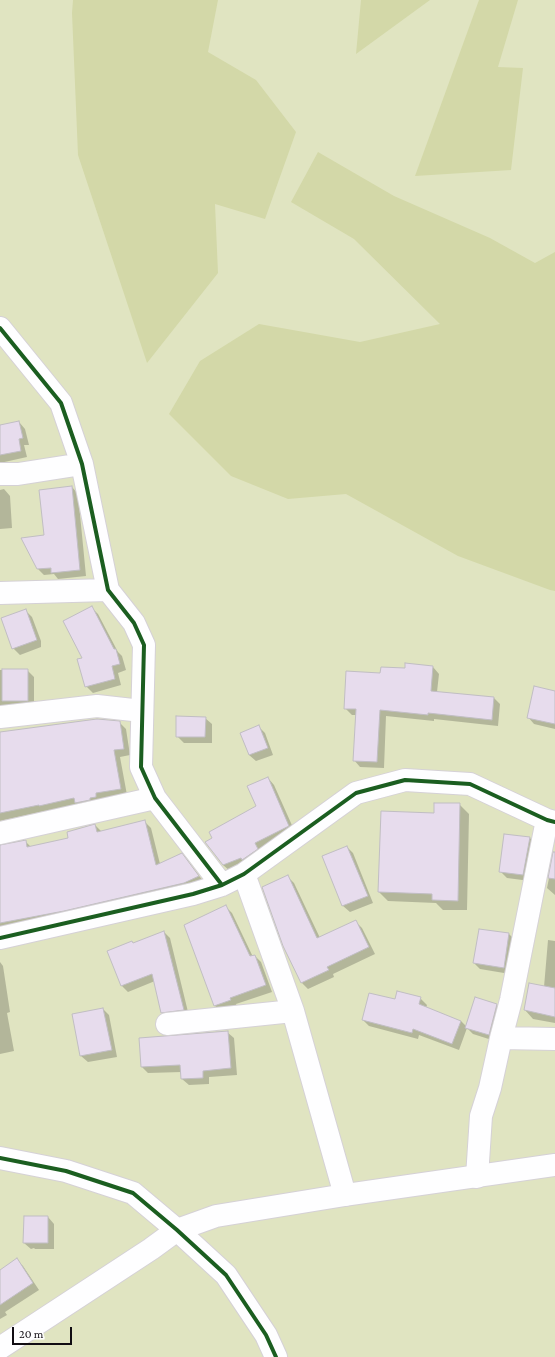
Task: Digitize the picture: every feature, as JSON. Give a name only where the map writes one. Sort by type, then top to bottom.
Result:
[{"type":"street","points":[[0,328],[61,403],[82,464],[108,590],[134,623],[144,645],[141,767],[155,798],[222,885]]},
{"type":"street","points":[[0,474],[18,474],[82,464]]},
{"type":"street","points":[[0,593],[108,590]]},
{"type":"street","points":[[0,717],[98,706],[142,711]]},
{"type":"street","points":[[0,938],[193,894],[222,885],[244,874],[356,794],[405,780],[470,784],[551,821],[511,1000],[490,1088],[481,1116],[477,1177]]},
{"type":"street","points":[[0,833],[155,798]]},
{"type":"street","points":[[244,874],[293,1011],[345,1195]]},
{"type":"street","points":[[167,1024],[293,1011]]},
{"type":"street","points":[[501,1038],[555,1039]]},
{"type":"street","points":[[0,1158],[66,1171],[133,1193],[177,1230],[226,1275],[266,1335],[276,1357]]},
{"type":"street","points":[[0,1348],[151,1249],[177,1230],[216,1216],[345,1195],[555,1166]]},
{"type":"green space","points":[[0,0],[555,0],[555,1357],[0,1357]]},
{"type":"green space","points":[[73,0],[218,0],[208,52],[256,80],[296,132],[265,219],[215,204],[218,273],[147,363],[78,155],[72,13]]},
{"type":"green space","points":[[361,0],[430,0],[356,54]]},
{"type":"green space","points":[[479,0],[518,0],[498,67],[523,68],[511,170],[415,176]]},
{"type":"green space","points":[[318,152],[394,196],[490,238],[535,263],[555,252],[555,591],[458,556],[346,494],[288,499],[231,476],[169,414],[200,361],[259,324],[360,342],[440,324],[354,239],[291,202]]},
{"type":"building","points":[[19,421],[23,438],[19,439],[21,451],[0,455],[0,425]]},
{"type":"building","points":[[72,486],[80,570],[51,573],[51,568],[37,569],[21,538],[44,535],[39,490]]},
{"type":"building","points":[[92,606],[114,649],[116,649],[120,664],[112,666],[115,679],[85,687],[77,659],[82,658],[63,621]]},
{"type":"building","points":[[26,609],[37,640],[12,649],[1,618]]},
{"type":"building","points":[[405,663],[433,666],[431,691],[494,697],[492,720],[428,713],[428,715],[380,710],[377,762],[353,761],[356,709],[344,709],[346,671],[380,673],[381,667],[405,668]]},
{"type":"building","points":[[2,669],[28,669],[28,701],[2,701]]},
{"type":"building","points":[[534,686],[555,691],[555,724],[527,718]]},
{"type":"building","points":[[176,716],[206,717],[205,737],[176,737]]},
{"type":"building","points":[[97,719],[120,721],[124,749],[114,750],[121,789],[96,793],[96,797],[90,798],[90,800],[75,803],[74,798],[0,813],[0,732]]},
{"type":"building","points":[[259,725],[268,748],[249,755],[240,733]]},
{"type":"building","points":[[268,777],[289,826],[255,843],[258,849],[242,860],[241,858],[223,865],[205,842],[212,838],[209,832],[256,806],[247,786]]},
{"type":"building","points":[[434,803],[460,803],[458,901],[432,900],[432,894],[378,892],[381,811],[434,813]]},
{"type":"building","points":[[145,820],[156,865],[182,853],[199,876],[184,883],[64,911],[0,923],[0,845],[26,840],[27,847],[68,838],[67,832],[95,824],[97,832]]},
{"type":"building","points":[[504,834],[530,837],[523,875],[499,872]]},
{"type":"building","points":[[347,846],[368,896],[342,906],[322,856]]},
{"type":"building","points":[[553,852],[555,852],[555,879],[548,878]]},
{"type":"building","points":[[288,875],[317,938],[356,920],[369,947],[327,967],[329,970],[301,983],[283,946],[262,887]]},
{"type":"building","points":[[226,905],[250,956],[255,955],[266,985],[230,998],[231,1000],[214,1006],[184,925]]},
{"type":"building","points":[[479,929],[509,933],[504,968],[473,963]]},
{"type":"building","points":[[164,931],[184,1010],[161,1013],[152,974],[121,986],[107,951]]},
{"type":"building","points":[[529,983],[555,988],[555,1017],[524,1010]]},
{"type":"building","points":[[397,991],[421,997],[419,1004],[461,1021],[452,1044],[413,1029],[412,1033],[362,1020],[369,993],[395,999]]},
{"type":"building","points":[[475,997],[497,1004],[489,1035],[465,1028]]},
{"type":"building","points":[[103,1008],[112,1050],[80,1056],[72,1014]]},
{"type":"building","points":[[228,1031],[231,1068],[203,1071],[203,1078],[181,1079],[180,1065],[141,1067],[139,1038]]},
{"type":"building","points":[[24,1216],[48,1216],[48,1243],[23,1243]]},
{"type":"building","points":[[17,1258],[33,1283],[0,1305],[0,1270]]},
{"type":"cycle path","points":[[0,328],[61,403],[82,464],[108,590],[134,623],[144,645],[141,767],[155,798],[222,885]]},
{"type":"cycle path","points":[[0,938],[193,894],[222,885],[244,874],[356,793],[405,780],[470,784],[547,820],[555,822]]},
{"type":"cycle path","points":[[0,1158],[66,1171],[133,1193],[177,1230],[226,1275],[266,1335],[276,1357]]}]
